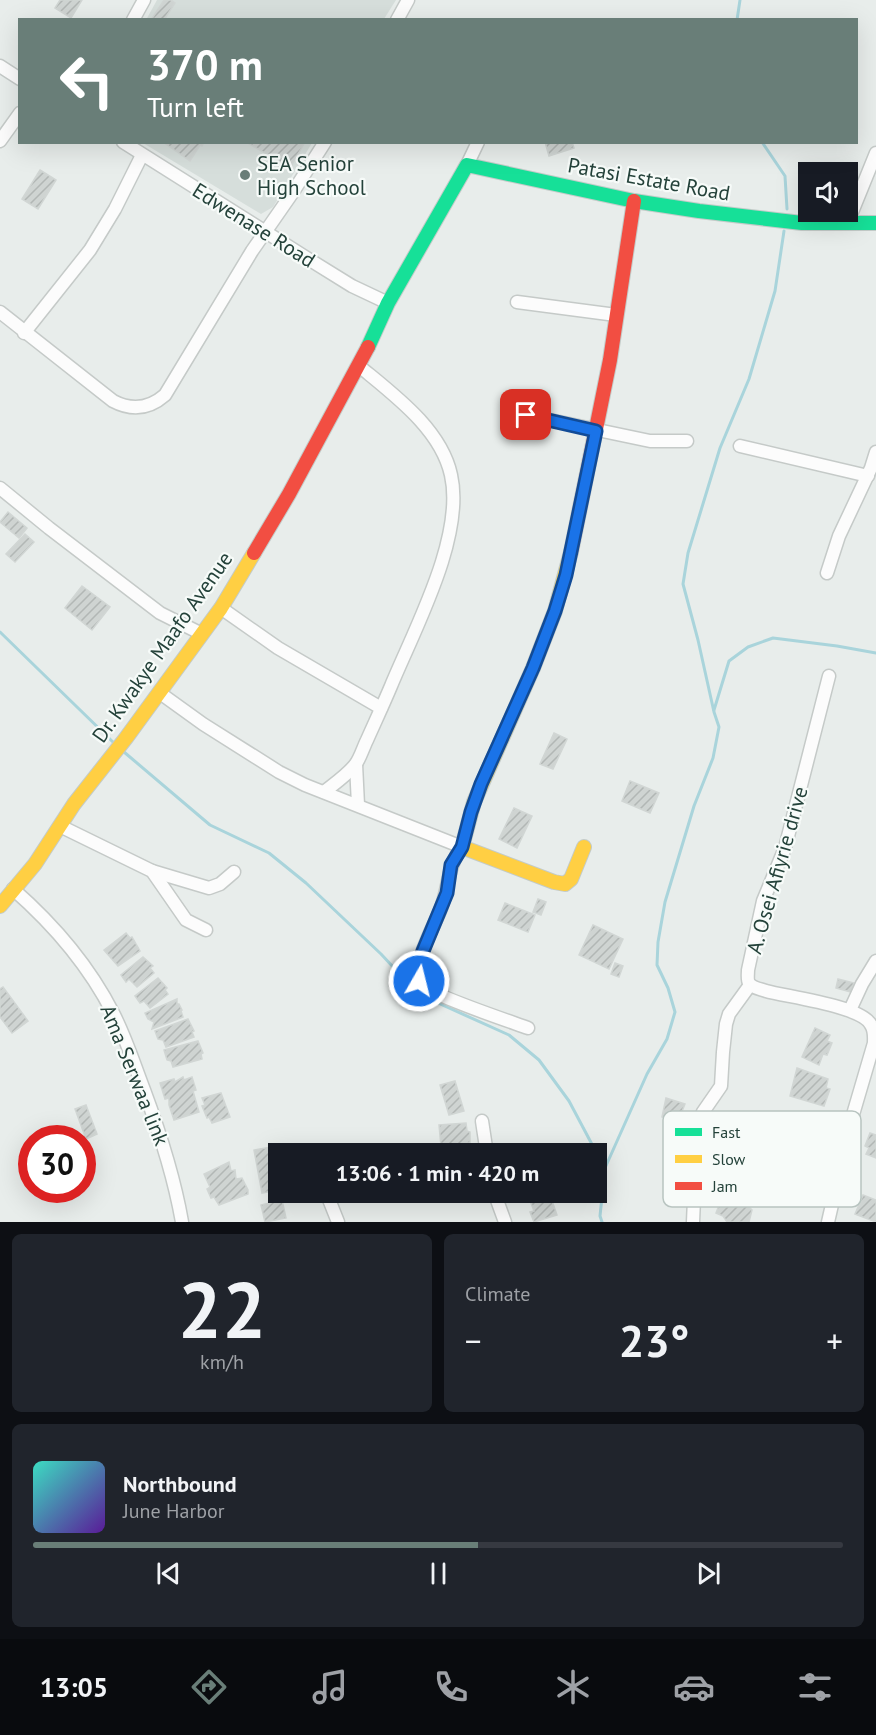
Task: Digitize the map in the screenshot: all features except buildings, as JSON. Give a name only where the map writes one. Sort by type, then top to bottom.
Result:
[{"type":"street","points":[[133,18],[144,0]]},
{"type":"street","points":[[398,18],[408,0]]},
{"type":"street","points":[[0,66],[18,78]]},
{"type":"street","points":[[0,141],[18,116]]},
{"type":"street","name":"Edwenase Road","points":[[126,144],[352,286],[388,303]]},
{"type":"street","points":[[0,312],[113,401],[129,408],[144,407],[165,395],[265,231],[324,144]]},
{"type":"street","points":[[388,303],[477,144]]},
{"type":"street","points":[[858,197],[876,153]]},
{"type":"street","points":[[24,333],[90,250],[115,209],[142,155]]},
{"type":"street","name":"Patasi Estate Road","points":[[467,165],[634,201],[755,219],[802,223],[876,223]]},
{"type":"street","points":[[528,1028],[423,987],[418,974],[423,951],[447,893],[451,865],[462,847],[478,793],[533,668],[566,575],[596,431],[634,201]]},
{"type":"street","points":[[517,302],[616,315]]},
{"type":"street","name":"Dr. Kwakye Maafo Avenue","points":[[0,906],[35,864],[74,804],[160,693],[221,608],[289,494],[360,366],[388,303]]},
{"type":"street","points":[[324,792],[356,765],[381,708],[439,569],[447,541],[454,490],[448,464],[434,439],[402,403],[360,366]]},
{"type":"street","points":[[526,415],[650,441],[687,441]]},
{"type":"street","points":[[740,446],[868,476]]},
{"type":"street","points":[[827,573],[839,536],[868,476],[876,452]]},
{"type":"street","points":[[0,488],[160,613],[202,634]]},
{"type":"street","points":[[221,608],[278,648],[381,708]]},
{"type":"street","name":"A. Osei Afiyrie drive","points":[[829,676],[784,848],[763,901],[748,969],[748,981],[750,985],[782,996],[850,1010],[862,1015],[871,1024],[874,1043],[854,1111]]},
{"type":"street","points":[[160,693],[203,724],[279,772],[324,792],[554,882],[565,884],[572,879],[584,847]]},
{"type":"street","points":[[356,765],[358,805]]},
{"type":"street","points":[[60,826],[152,870],[210,888],[220,884],[234,872]]},
{"type":"street","points":[[152,870],[186,920],[206,930]]},
{"type":"street","name":"Ama Serwaa link","points":[[13,889],[44,918],[68,946],[114,1014],[160,1134],[170,1166],[182,1222]]},
{"type":"street","points":[[850,1010],[876,961]]},
{"type":"street","points":[[704,1111],[721,1086],[726,1024],[729,1014],[750,985]]},
{"type":"street","points":[[863,1084],[876,1089]]},
{"type":"street","points":[[482,1120],[485,1143]]},
{"type":"street","points":[[330,1203],[338,1222]]},
{"type":"street","points":[[498,1203],[505,1222]]},
{"type":"street","points":[[693,1222],[694,1207]]},
{"type":"street","name":"A. Osei Afiyrie drive","points":[[828,1222],[831,1207]]},
{"type":"shaded area","points":[[157,0],[396,0],[385,18],[147,18]]},
{"type":"shaded area","name":"SEA Senior High School","points":[[145,144],[311,144],[273,207],[261,214]]},
{"type":"waterway","points":[[737,18],[740,0]]},
{"type":"waterway","points":[[763,144],[785,176],[787,209]]},
{"type":"waterway","points":[[602,1222],[600,1216],[605,1168],[647,1074],[667,1039],[675,1012],[668,988],[657,965],[658,942],[665,902],[694,806],[713,758],[719,727],[683,584],[688,553],[720,448],[749,379],[775,291],[784,231]]},
{"type":"waterway","points":[[0,632],[115,744]]},
{"type":"waterway","points":[[714,710],[729,661],[748,647],[773,638],[876,653]]},
{"type":"waterway","points":[[124,752],[210,825],[269,853],[306,883],[381,954],[408,983],[438,1003],[509,1035],[539,1060],[569,1101],[591,1143]]},
{"type":"traffic: fast","points":[[368,347],[388,303],[467,165],[634,201],[699,211],[802,223],[876,223]]},
{"type":"traffic: slow","points":[[571,552],[555,611],[533,668],[474,802],[462,847],[554,882],[565,884],[571,879],[584,847]]},
{"type":"traffic: slow","points":[[0,906],[35,864],[74,804],[126,738],[221,608],[254,553]]},
{"type":"traffic: jam","points":[[571,552],[610,360],[634,201]]},
{"type":"traffic: jam","points":[[254,553],[289,494],[368,347]]},
{"type":"place","name":"SEA Senior High School","points":[[245,175]]},
{"type":"route","points":[[419,981],[418,974],[423,951],[447,893],[451,865],[462,847],[481,784],[533,668],[555,611],[566,575],[596,431],[526,415]]}]
